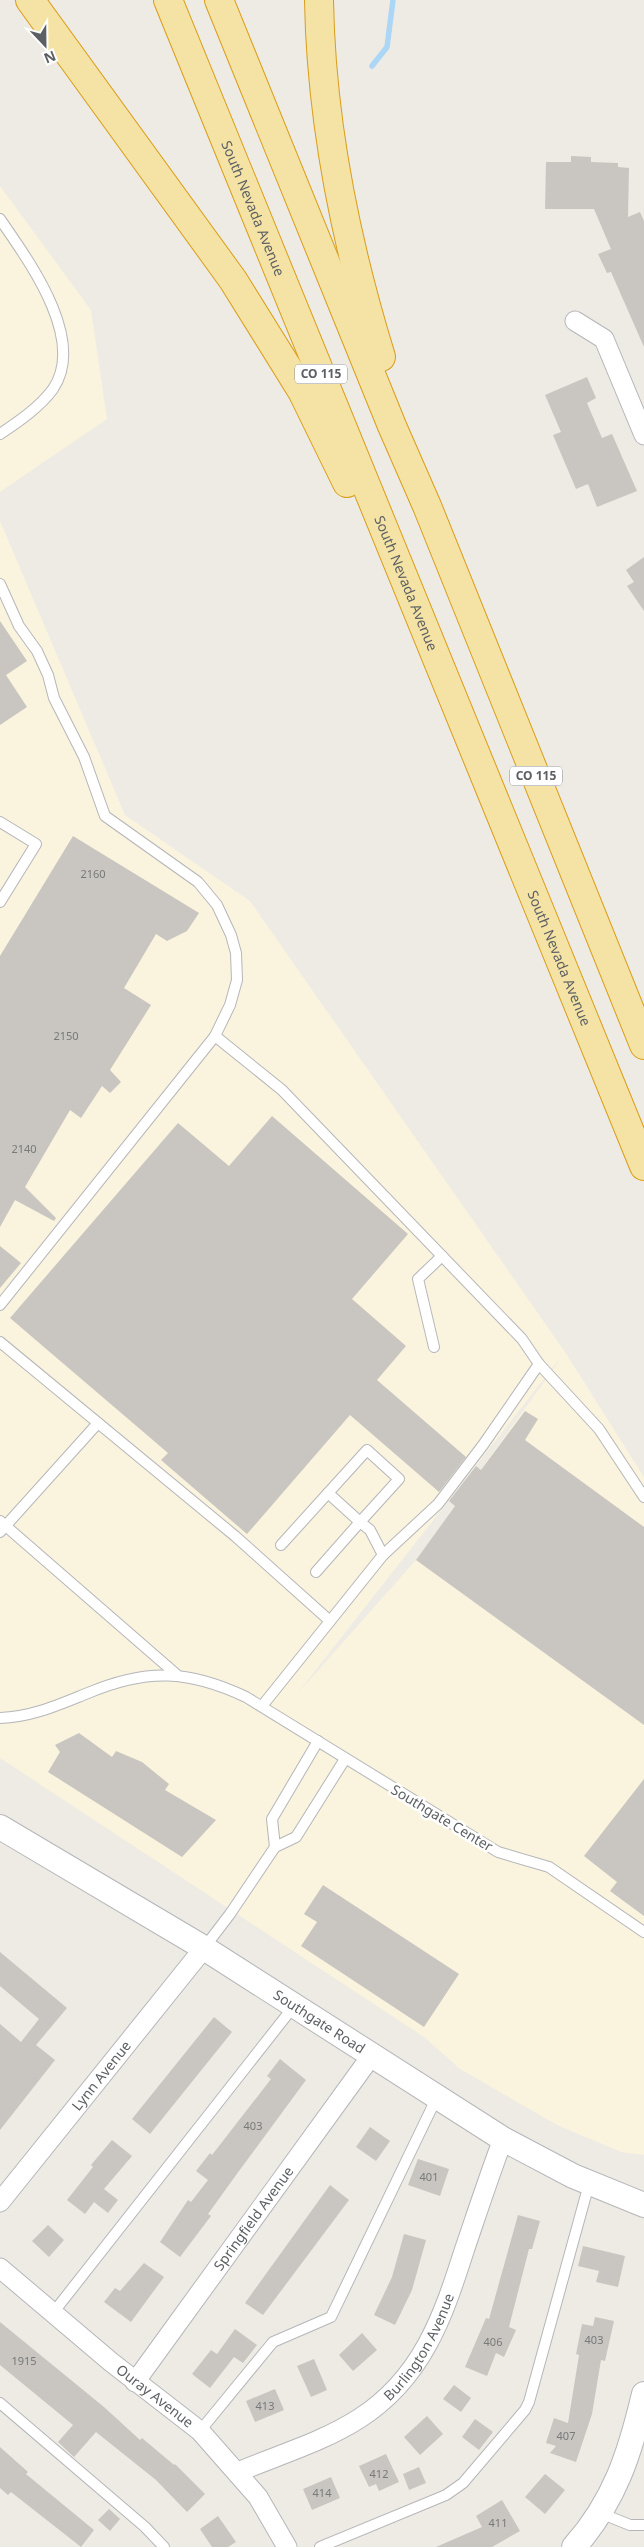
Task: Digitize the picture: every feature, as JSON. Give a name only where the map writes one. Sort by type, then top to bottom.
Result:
[{"type":"highway","points":[[30,0],[233,280],[302,390],[474,748]]},
{"type":"highway","name":"South Nevada Avenue","points":[[168,0],[644,1166]]},
{"type":"highway","name":"CO 115","points":[[219,0],[392,426],[428,506],[644,1045]]},
{"type":"highway","points":[[319,0],[320,57],[327,124],[347,235],[374,334],[428,506]]},
{"type":"street","points":[[575,321],[604,339],[644,435]]},
{"type":"street","name":"Southgate Road","points":[[0,1827],[204,1948],[504,2139],[590,2184],[644,2205]]},
{"type":"street","name":"Lynn Avenue","points":[[0,2202],[204,1948]]},
{"type":"street","name":"Springfield Avenue","points":[[135,2382],[372,2055]]},
{"type":"street","name":"Burlington Avenue","points":[[238,2472],[337,2431],[360,2418],[398,2386],[414,2366],[428,2346],[445,2309],[504,2139]]},
{"type":"street","name":"Ouray Avenue","points":[[0,2268],[135,2382],[200,2432],[238,2472],[271,2516],[287,2547]]},
{"type":"street","points":[[574,2547],[600,2513],[618,2483],[644,2394]]},
{"type":"lane","points":[[0,219],[33,267],[57,316],[65,362],[53,389],[18,422],[0,434]]},
{"type":"lane","points":[[0,584],[19,626],[37,651],[48,675],[54,698],[84,757],[105,816],[198,882],[217,905],[231,935],[236,953],[237,980],[230,1005],[214,1036],[0,1305]]},
{"type":"lane","points":[[0,822],[36,844],[0,902]]},
{"type":"lane","points":[[214,1036],[282,1090],[522,1339],[539,1364],[599,1429],[644,1498]]},
{"type":"lane","points":[[434,1347],[418,1278],[442,1256]]},
{"type":"lane","points":[[0,1342],[234,1536],[330,1621]]},
{"type":"lane","points":[[262,1706],[383,1555],[438,1504],[539,1364]]},
{"type":"lane","points":[[98,1423],[2,1526],[176,1674]]},
{"type":"lane","points":[[282,1545],[367,1450],[399,1478],[316,1572]]},
{"type":"lane","points":[[328,1493],[370,1530],[383,1555]]},
{"type":"lane","name":"Southgate Center","points":[[0,1718],[35,1714],[120,1681],[154,1675],[176,1674],[220,1684],[262,1706],[498,1852],[549,1867],[644,1932]]},
{"type":"lane","points":[[275,1847],[272,1819],[318,1741]]},
{"type":"lane","points":[[204,1948],[230,1914],[275,1847],[296,1837],[345,1759]]},
{"type":"lane","points":[[53,2313],[294,2006]]},
{"type":"lane","points":[[200,2432],[273,2342],[331,2317],[437,2096]]},
{"type":"lane","points":[[320,2547],[446,2495],[463,2483],[525,2410],[553,2320],[590,2184]]},
{"type":"lane","points":[[0,2403],[145,2527],[164,2547]]},
{"type":"lane","points":[[600,2513],[630,2524],[644,2525]]},
{"type":"shaded area","points":[[0,186],[91,310],[107,419],[0,492]]},
{"type":"shaded area","points":[[0,521],[125,815],[250,901],[565,1352],[644,1477],[644,2155],[621,2152],[557,2125],[460,2069],[424,2037],[0,1758]],"holes":[[[559,1361],[416,1560],[297,1694]]]},
{"type":"building","points":[[571,156],[591,157],[591,162],[618,163],[618,167],[629,168],[628,217],[640,212],[644,221],[644,347],[611,272],[607,273],[598,254],[611,249],[594,209],[545,209],[546,162],[571,162]]},
{"type":"building","points":[[587,377],[596,398],[587,403],[602,438],[612,434],[637,491],[597,507],[588,484],[576,489],[553,435],[561,432],[545,395]]},
{"type":"building","points":[[644,557],[644,611],[627,586],[634,582],[626,570]]},
{"type":"building","points":[[0,621],[27,661],[6,675],[27,707],[0,725]]},
{"type":"building","points":[[73,836],[199,913],[187,931],[167,941],[156,934],[124,988],[151,1005],[110,1070],[121,1082],[110,1093],[102,1086],[81,1118],[70,1110],[25,1187],[56,1218],[54,1221],[15,1200],[0,1227],[0,956]]},
{"type":"building","points":[[272,1116],[408,1234],[352,1299],[406,1346],[377,1380],[466,1457],[439,1492],[350,1415],[247,1534],[161,1460],[168,1453],[10,1318],[178,1123],[229,1166]]},
{"type":"building","points":[[0,1246],[21,1263],[0,1288]]},
{"type":"building","points":[[525,1411],[538,1419],[525,1440],[644,1527],[644,1725],[416,1560],[455,1506],[449,1501],[476,1466],[481,1470]]},
{"type":"building","points":[[79,1733],[112,1757],[116,1751],[142,1762],[169,1784],[165,1790],[216,1820],[182,1857],[48,1772],[60,1752],[55,1745]]},
{"type":"building","points":[[644,1779],[644,1916],[610,1891],[617,1882],[584,1856]]},
{"type":"building","points":[[323,1885],[459,1974],[424,2027],[301,1946],[317,1922],[304,1914]]},
{"type":"building","points":[[0,1952],[67,2008],[36,2045],[55,2060],[0,2130],[0,2024],[21,2042],[39,2019],[0,1986]]},
{"type":"building","points":[[214,2017],[232,2032],[150,2134],[132,2119]]},
{"type":"building","points":[[280,2059],[306,2080],[208,2214],[211,2216],[180,2257],[160,2242],[188,2200],[191,2202],[208,2180],[196,2171],[210,2153],[212,2155],[271,2079],[267,2076]]},
{"type":"building","points":[[370,2127],[390,2141],[376,2161],[356,2147]]},
{"type":"building","points":[[112,2140],[132,2156],[104,2189],[118,2200],[108,2213],[94,2202],[85,2214],[67,2200],[93,2167],[91,2165]]},
{"type":"building","points":[[418,2159],[449,2169],[440,2196],[408,2185]]},
{"type":"building","points":[[330,2185],[349,2200],[263,2315],[245,2303]]},
{"type":"building","points":[[518,2215],[540,2221],[532,2249],[529,2249],[509,2327],[516,2330],[504,2357],[496,2353],[487,2376],[465,2367],[486,2318],[489,2319]]},
{"type":"building","points":[[48,2225],[64,2240],[49,2257],[32,2241]]},
{"type":"building","points":[[404,2234],[426,2240],[412,2290],[395,2325],[374,2315],[392,2277]]},
{"type":"building","points":[[583,2246],[625,2256],[618,2287],[596,2282],[599,2271],[578,2266]]},
{"type":"building","points":[[144,2263],[164,2277],[131,2322],[104,2302],[115,2288],[120,2291]]},
{"type":"building","points":[[595,2317],[614,2321],[605,2361],[601,2360],[592,2414],[576,2462],[550,2453],[556,2446],[546,2443],[554,2418],[568,2423],[579,2355],[576,2354],[582,2324],[593,2326]]},
{"type":"building","points":[[0,2322],[104,2407],[140,2440],[142,2438],[175,2464],[205,2494],[187,2512],[156,2480],[96,2432],[74,2457],[58,2442],[73,2425],[0,2365]]},
{"type":"building","points":[[235,2329],[257,2345],[243,2363],[234,2357],[210,2388],[192,2374],[211,2350],[217,2354]]},
{"type":"building","points":[[362,2333],[377,2350],[353,2371],[339,2355]]},
{"type":"building","points":[[314,2359],[327,2390],[311,2397],[297,2366]]},
{"type":"building","points":[[454,2385],[471,2398],[461,2412],[443,2399]]},
{"type":"building","points":[[275,2389],[284,2410],[255,2422],[246,2401]]},
{"type":"building","points":[[427,2416],[443,2434],[420,2455],[404,2437]]},
{"type":"building","points":[[475,2419],[493,2432],[479,2450],[462,2437]]},
{"type":"building","points":[[0,2447],[28,2472],[26,2474],[94,2530],[81,2547],[11,2492],[8,2495],[0,2488]]},
{"type":"building","points":[[386,2454],[399,2482],[379,2491],[376,2484],[369,2487],[359,2466]]},
{"type":"building","points":[[419,2467],[426,2483],[409,2490],[403,2474]]},
{"type":"building","points":[[545,2474],[565,2490],[545,2514],[525,2497]]},
{"type":"building","points":[[331,2477],[340,2498],[312,2510],[303,2489]]},
{"type":"building","points":[[502,2500],[520,2531],[492,2547],[436,2547],[482,2527],[476,2516]]},
{"type":"building","points":[[109,2509],[120,2519],[110,2531],[98,2520]]},
{"type":"building","points":[[218,2516],[236,2542],[228,2547],[212,2547],[200,2529]]},
{"type":"waterway","points":[[372,66],[387,47],[393,0]]}]
